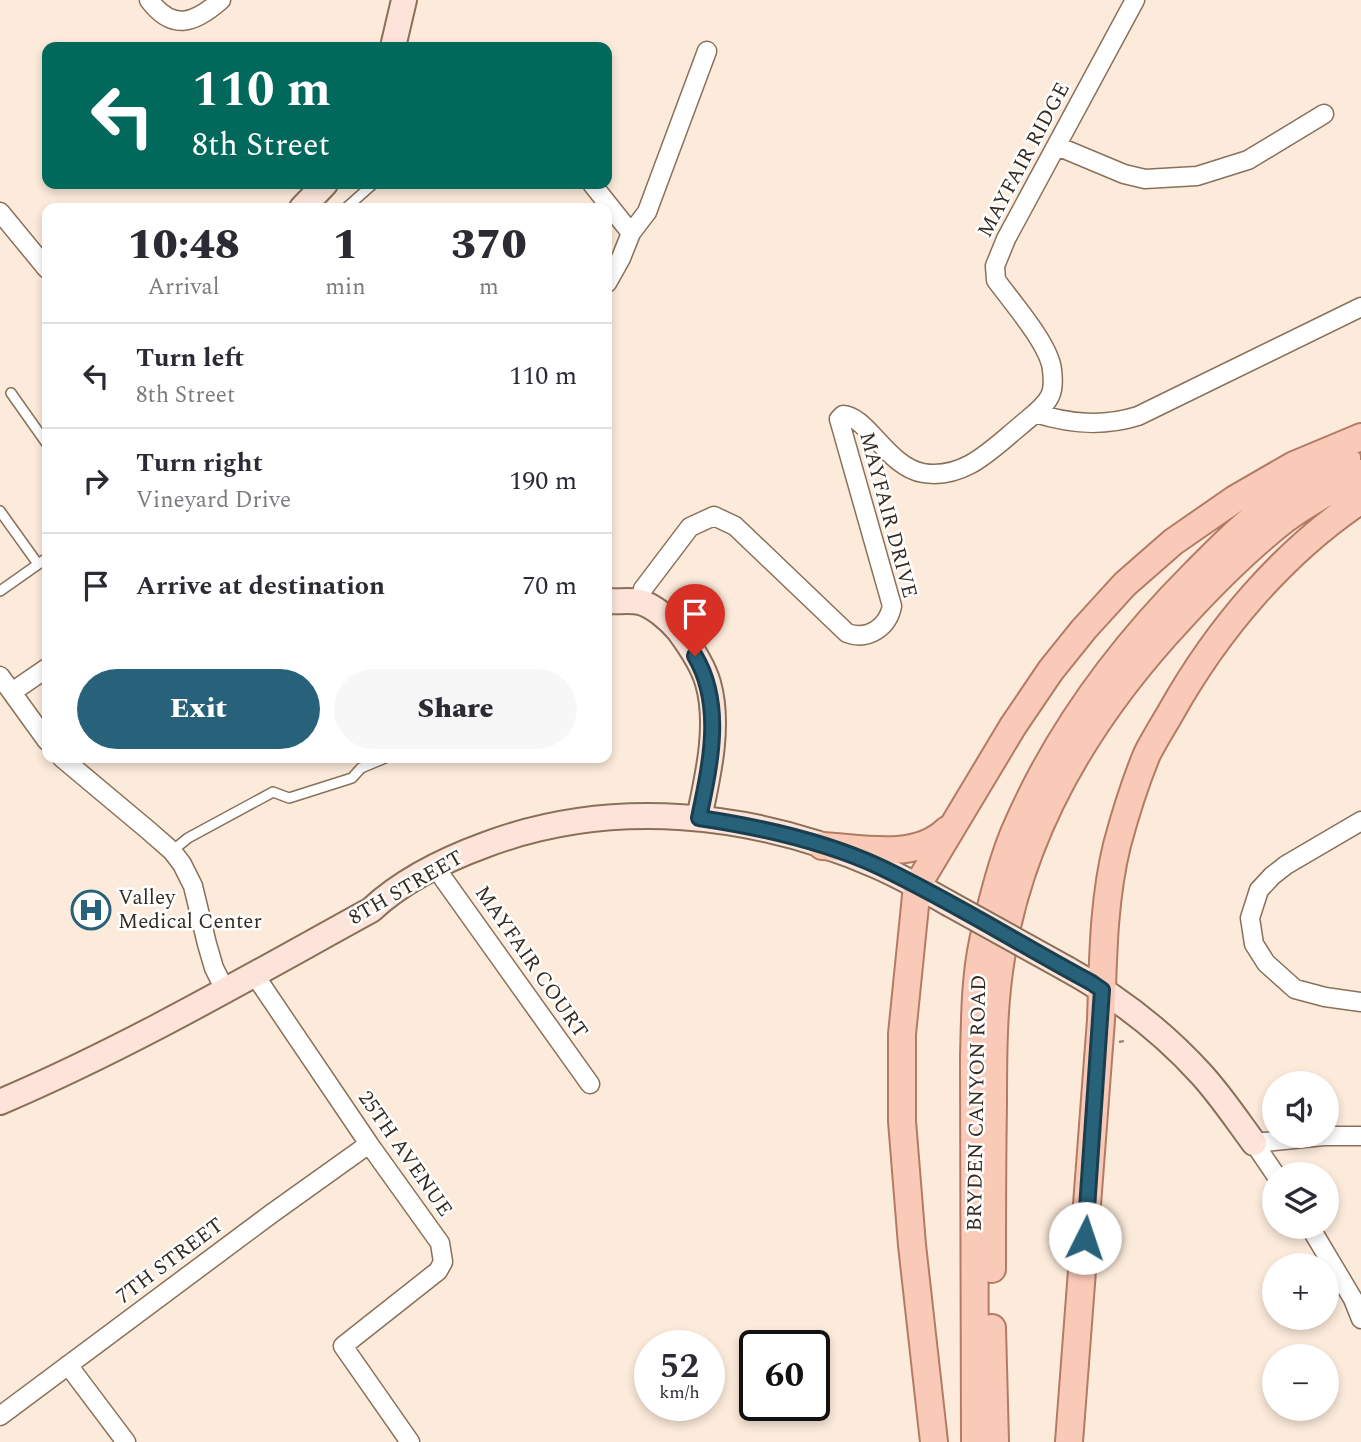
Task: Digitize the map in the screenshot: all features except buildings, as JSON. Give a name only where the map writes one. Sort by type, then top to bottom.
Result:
[{"type":"main road","points":[[394,42],[404,0]]},
{"type":"main road","points":[[307,203],[320,189]]},
{"type":"main road","points":[[934,1442],[912,1245],[902,1121],[902,1034],[917,886],[1013,726],[1051,670],[1125,584],[1173,542],[1235,499],[1294,465],[1361,437]]},
{"type":"main road","name":"BRYDEN CANYON ROAD","points":[[975,1442],[976,994],[982,943],[1014,834],[1063,739],[1091,695],[1128,645],[1176,592],[1232,536],[1273,503],[1361,451]]},
{"type":"main road","name":"BRYDEN CANYON ROAD","points":[[995,1442],[992,1157],[996,997],[1014,896],[1033,841],[1053,795],[1078,749],[1107,705],[1144,658],[1245,552],[1285,519],[1361,473]]},
{"type":"main road","points":[[1069,1442],[1103,950],[1117,847],[1128,806],[1148,752],[1202,663],[1251,601],[1300,547],[1361,500]]},
{"type":"main road","points":[[612,601],[640,602],[672,624],[685,639],[704,671],[712,703],[712,727],[699,818]]},
{"type":"main road","name":"8TH STREET","points":[[0,1102],[106,1055],[371,910],[389,893],[467,852],[514,834],[568,822],[640,814],[699,818],[743,825],[822,846],[879,867],[917,886],[1102,990],[1156,1031],[1200,1072],[1254,1143]]},
{"type":"main road","points":[[822,846],[909,850],[938,839],[956,821]]},
{"type":"street","points":[[149,0],[158,11],[176,21],[192,21],[221,0]]},
{"type":"street","name":"MAYFAIR RIDGE","points":[[1035,413],[1051,394],[1053,385],[1050,358],[996,280],[995,266],[1006,239],[1135,0]]},
{"type":"street","points":[[612,274],[631,233],[647,212],[707,51]]},
{"type":"street","points":[[1057,146],[1124,174],[1144,178],[1189,177],[1212,173],[1248,160],[1324,114]]},
{"type":"street","points":[[596,189],[607,203]]},
{"type":"street","points":[[612,209],[631,233]]},
{"type":"street","points":[[0,212],[42,263]]},
{"type":"street","points":[[1035,413],[1085,424],[1138,416],[1361,307]]},
{"type":"street","name":"MAYFAIR DRIVE","points":[[640,602],[643,589],[690,527],[714,516],[735,526],[847,633],[855,636],[874,632],[890,616],[892,606],[839,419],[843,415],[849,415],[864,426],[895,460],[923,473],[932,473],[972,465],[1035,413]]},
{"type":"street","points":[[12,692],[42,671]]},
{"type":"street","points":[[0,676],[42,734]]},
{"type":"street","points":[[68,763],[172,851],[193,886],[210,956],[225,989]]},
{"type":"street","points":[[1361,821],[1272,876],[1259,890],[1250,918],[1254,944],[1266,963],[1295,989],[1325,998],[1361,1002]]},
{"type":"street","name":"MAYFAIR COURT","points":[[435,867],[590,1084]]},
{"type":"street","name":"25TH AVENUE","points":[[254,974],[440,1243],[443,1262],[438,1271],[343,1346],[410,1442]]},
{"type":"street","points":[[1339,1136],[1361,1136]]},
{"type":"street","points":[[1254,1143],[1262,1142]]},
{"type":"street","name":"8TH STREET","points":[[1254,1143],[1267,1162]]},
{"type":"street","name":"7TH STREET","points":[[0,1416],[369,1144]]},
{"type":"street","points":[[1317,1239],[1353,1298],[1361,1319]]},
{"type":"street","points":[[68,1365],[126,1442]]},
{"type":"lane","points":[[352,203],[367,189]]},
{"type":"lane","points":[[11,393],[42,437]]},
{"type":"lane","points":[[0,511],[38,564]]},
{"type":"lane","points":[[0,591],[42,561]]},
{"type":"lane","points":[[172,851],[188,838],[273,792],[289,798],[352,778],[361,768],[373,763]]},
{"type":"place","name":"Valley Medical Center","points":[[91,910]]},
{"type":"route","points":[[695,656],[704,671],[712,703],[706,783],[699,818],[797,838],[879,867],[1102,990],[1085,1238]]}]
